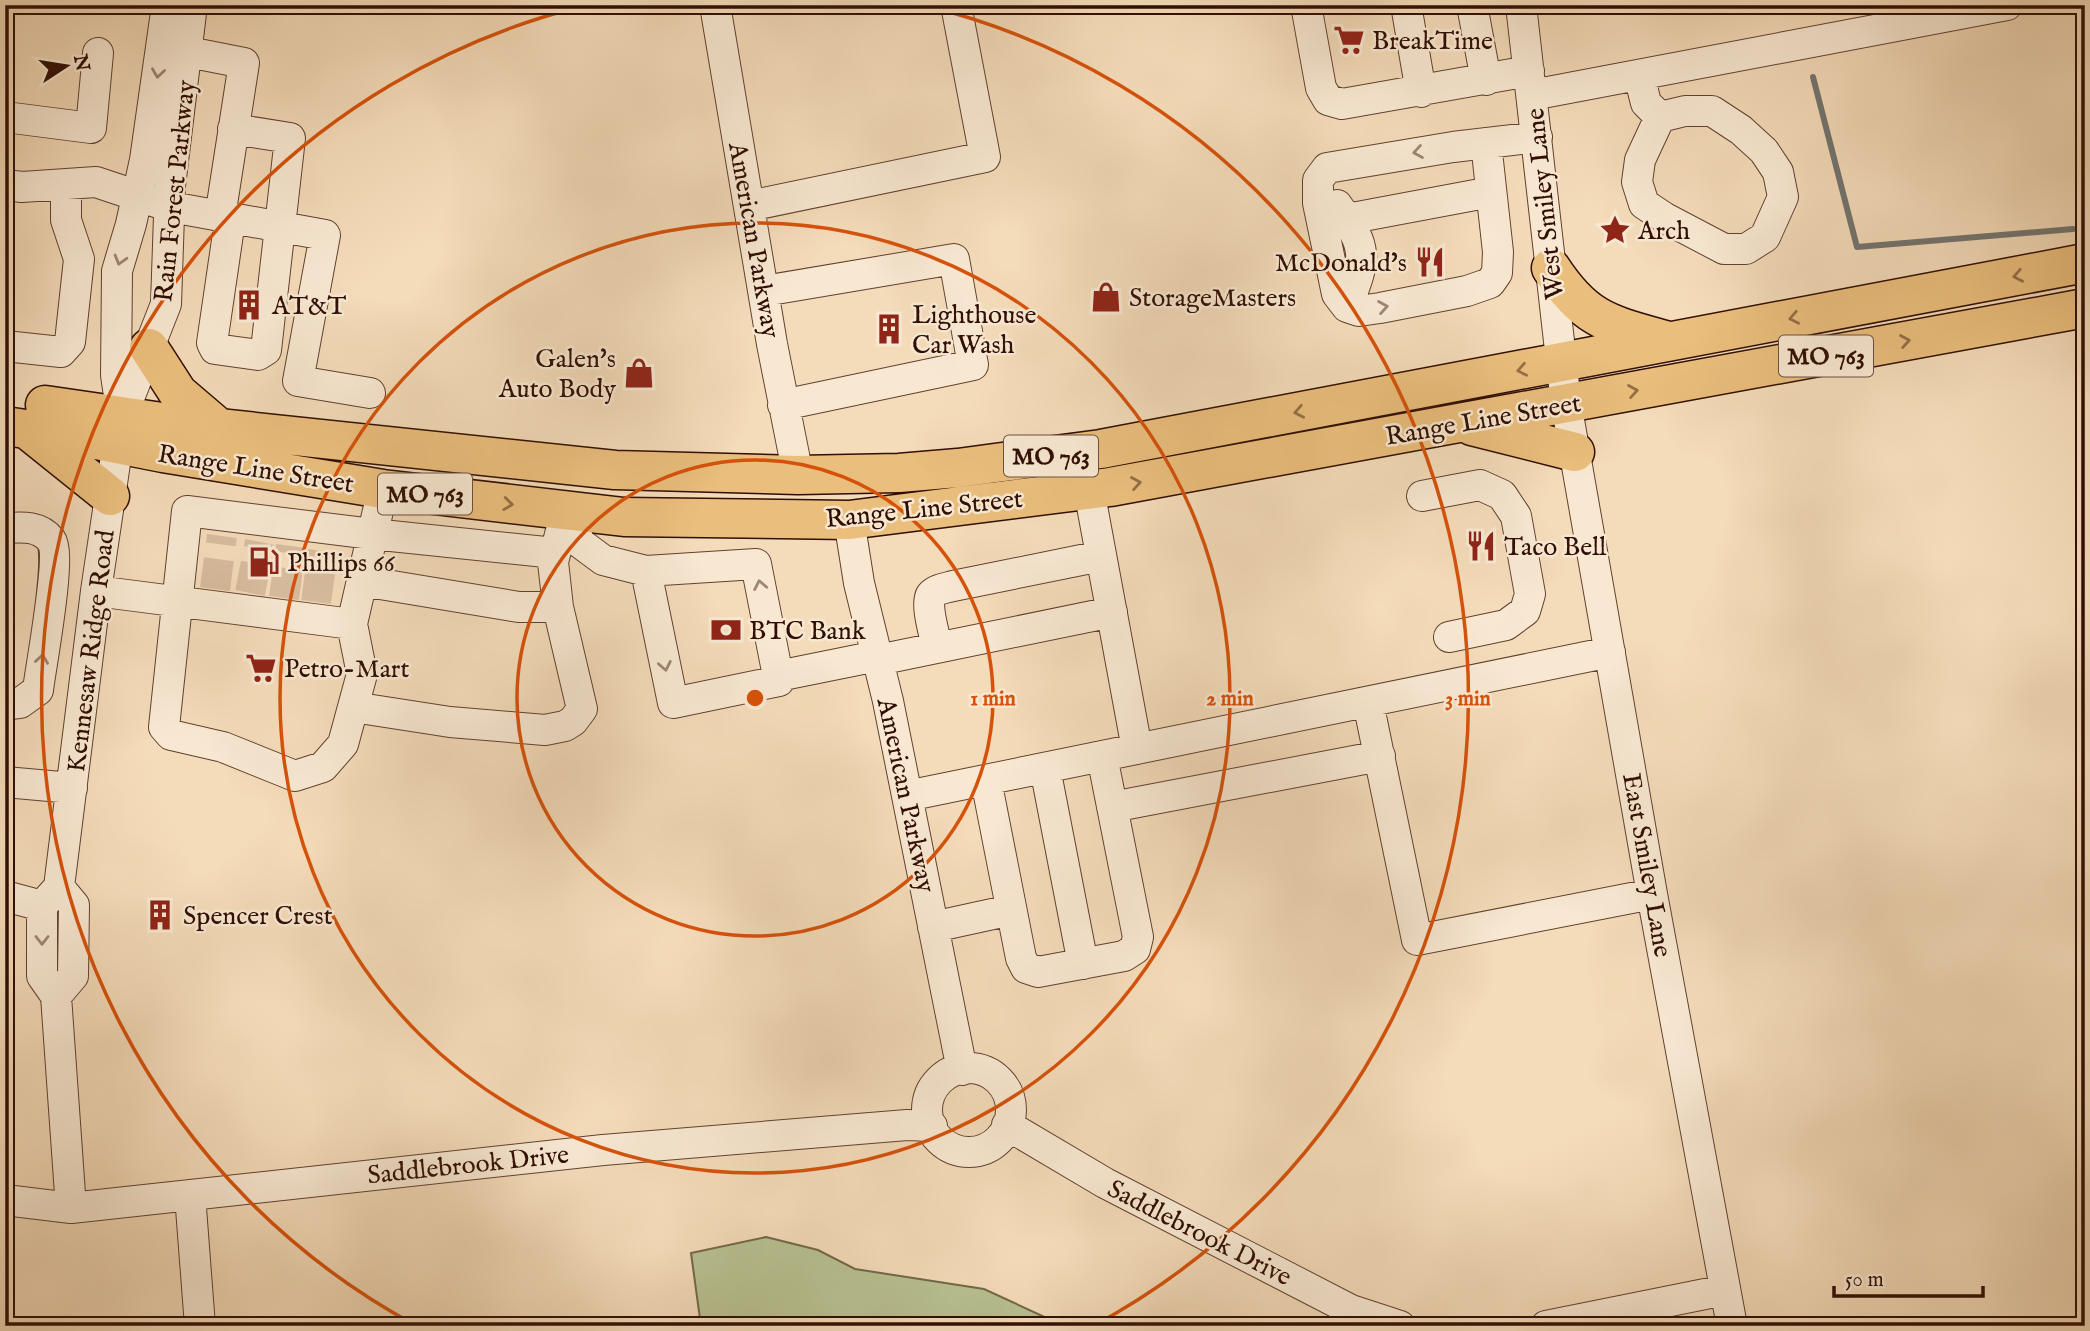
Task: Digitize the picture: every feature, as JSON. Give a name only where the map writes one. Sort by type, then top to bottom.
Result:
[{"type":"main road","name":"Range Line Street","points":[[120,430],[219,428],[615,470],[798,475],[899,473],[1101,449],[2085,263]]},
{"type":"main road","points":[[1551,268],[1567,292],[1584,310],[1614,326],[1670,342]]},
{"type":"main road","name":"Range Line Street","points":[[13,418],[120,430],[383,489],[611,516],[849,520],[1089,490],[2085,308]]},
{"type":"main road","points":[[149,348],[178,393],[219,428]]},
{"type":"main road","points":[[13,418],[110,496]]},
{"type":"main road","points":[[1460,423],[1575,452]]},
{"type":"main road","points":[[849,520],[850,508],[857,501],[868,497],[925,492],[1014,461]]},
{"type":"main road","points":[[611,516],[715,498],[773,498],[786,494],[798,475]]},
{"type":"street","name":"Rain Forest Parkway","points":[[120,430],[116,376],[117,271],[145,160],[167,5]]},
{"type":"street","name":"Rain Forest Parkway","points":[[120,430],[166,304],[170,186],[192,5]]},
{"type":"street","name":"American Parkway","points":[[715,5],[783,405],[798,475]]},
{"type":"street","points":[[749,206],[985,157],[956,5]]},
{"type":"street","points":[[1306,5],[1321,88],[1328,100],[1342,104],[1486,80],[1530,83],[1639,75],[2007,5]]},
{"type":"street","points":[[1406,5],[1422,92]]},
{"type":"street","points":[[1472,5],[1486,80]]},
{"type":"street","name":"West Smiley Lane","points":[[1521,5],[1566,403]]},
{"type":"street","points":[[188,52],[244,63],[233,129],[212,343],[215,349],[257,355],[266,349],[290,138],[233,129]]},
{"type":"street","points":[[5,117],[91,128],[98,53]]},
{"type":"street","points":[[1639,75],[1646,103],[1660,117]]},
{"type":"street","points":[[1685,111],[1712,111],[1741,130],[1764,151],[1778,172],[1783,197],[1765,237],[1746,249],[1724,249],[1644,204],[1637,182],[1640,160],[1660,117],[1685,111]]},
{"type":"street","points":[[1486,143],[1498,252],[1497,273],[1490,283],[1467,291],[1380,308],[1359,310],[1347,307],[1337,294],[1318,203],[1318,180],[1327,168],[1341,164],[1486,143],[1536,136]]},
{"type":"street","points":[[1318,180],[1354,230],[1363,251],[1361,270],[1347,307]]},
{"type":"street","points":[[5,185],[22,187],[96,183],[171,207],[326,235],[299,381],[370,393]]},
{"type":"street","points":[[5,346],[61,352],[70,342],[79,259],[66,220],[66,184]]},
{"type":"street","points":[[1347,219],[1491,192]]},
{"type":"street","points":[[764,291],[954,259],[973,365],[783,405]]},
{"type":"street","name":"East Smiley Lane","points":[[1566,403],[1652,894],[1732,1326]]},
{"type":"street","name":"Kennesaw Ridge Road","points":[[51,897],[72,788],[96,591],[120,430]]},
{"type":"street","points":[[1422,496],[1480,485],[1502,495],[1516,516],[1530,594],[1525,611],[1506,625],[1449,637]]},
{"type":"street","points":[[383,489],[372,534],[352,624],[362,674],[343,744],[323,768],[295,776],[223,747],[171,735],[164,727],[187,511],[224,526],[325,540],[372,534],[555,553]]},
{"type":"street","points":[[1089,490],[1137,749]]},
{"type":"street","points":[[353,707],[450,722],[545,730],[565,726],[573,721],[582,709],[558,607],[553,562],[566,510]]},
{"type":"street","points":[[566,510],[580,544],[603,560],[646,571],[756,564],[779,681],[673,703],[646,571]]},
{"type":"street","name":"American Parkway","points":[[849,520],[859,583],[878,658],[962,1070]]},
{"type":"street","points":[[5,527],[29,527],[43,532],[52,541],[55,549],[38,690],[20,703],[5,705]]},
{"type":"street","points":[[937,647],[929,603],[930,596],[936,591],[1101,556]]},
{"type":"street","points":[[362,581],[519,607],[558,607]]},
{"type":"street","points":[[96,591],[177,602],[213,597],[283,606],[315,611],[352,624]]},
{"type":"street","points":[[778,676],[1112,612]]},
{"type":"street","points":[[907,796],[1610,652]]},
{"type":"street","points":[[1368,702],[1417,940],[1652,894]]},
{"type":"street","points":[[986,780],[1021,958],[1026,968],[1038,972],[1124,956],[1135,949],[1138,937],[1101,756]]},
{"type":"street","points":[[1112,807],[1380,756]]},
{"type":"street","points":[[1045,768],[1083,964]]},
{"type":"street","points":[[5,782],[72,788]]},
{"type":"street","points":[[5,896],[51,897],[74,905],[73,976],[56,996],[71,1208]]},
{"type":"street","points":[[933,927],[1011,910]]},
{"type":"street","points":[[975,1068],[989,1072],[1001,1082],[1009,1094],[1012,1112],[1007,1125],[1001,1139],[982,1151],[968,1153],[953,1150],[937,1140],[926,1112],[929,1093],[937,1081],[948,1073],[975,1068]]},
{"type":"street","name":"Saddlebrook Drive","points":[[5,1199],[71,1208],[603,1150],[907,1125],[932,1126]]},
{"type":"street","name":"Saddlebrook Drive","points":[[1007,1125],[1105,1183],[1351,1310],[1400,1326]]},
{"type":"street","points":[[190,1195],[200,1326]]},
{"type":"street","points":[[1546,1326],[1725,1290]]},
{"type":"green space","points":[[5,1088],[13,1089],[11,1133],[5,1133]]},
{"type":"green space","points":[[766,1237],[818,1250],[855,1269],[984,1289],[1064,1326],[701,1326],[691,1253]]},
{"type":"waterway","points":[[1813,77],[1857,247],[2073,229]]},
{"type":"tunnel","points":[[215,589],[222,536]]},
{"type":"tunnel","points":[[250,593],[260,542]]},
{"type":"tunnel","points":[[284,598],[291,546]]},
{"type":"tunnel","points":[[316,602],[323,551]]},
{"type":"place","name":"BreakTime","points":[[1349,40]]},
{"type":"place","name":"Arch","points":[[1615,230]]},
{"type":"place","name":"McDonald's","points":[[1430,262]]},
{"type":"place","name":"StorageMasters","points":[[1106,297]]},
{"type":"place","name":"AT&T","points":[[249,305]]},
{"type":"place","name":"Lighthouse Car Wash","points":[[889,329]]},
{"type":"place","name":"Galen's Auto Body","points":[[639,373]]},
{"type":"place","name":"Taco Bell","points":[[1481,546]]},
{"type":"place","name":"Phillips 66","points":[[264,562]]},
{"type":"place","name":"BTC Bank","points":[[726,630]]},
{"type":"place","name":"Petro-Mart","points":[[261,668]]},
{"type":"place","name":"Spencer Crest","points":[[160,915]]}]
